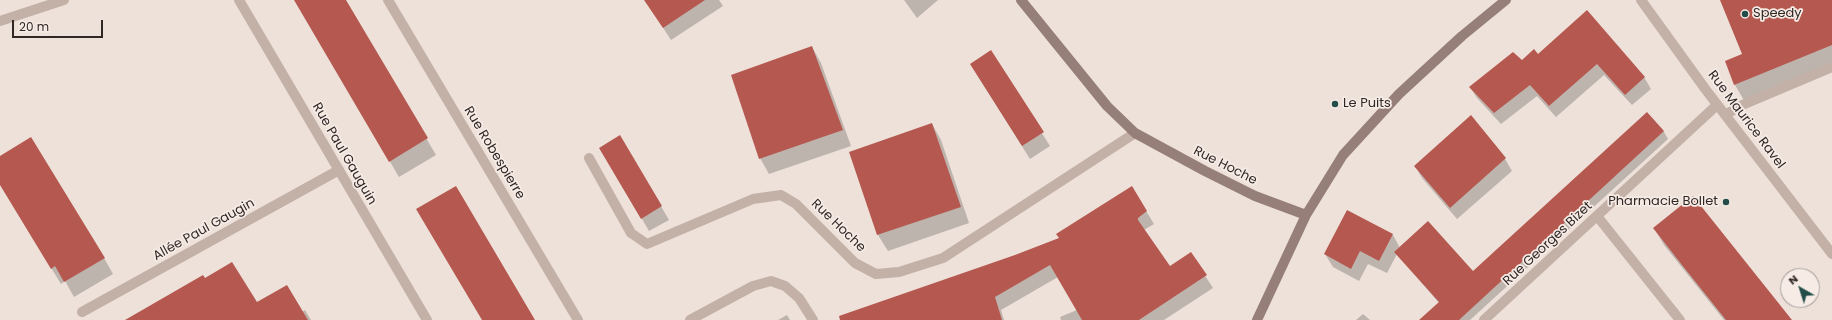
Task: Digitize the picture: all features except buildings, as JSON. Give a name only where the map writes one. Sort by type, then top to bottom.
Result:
[{"type":"street","points":[[0,21],[64,0]]},
{"type":"street","name":"Rue Paul Gauguin","points":[[239,0],[427,320]]},
{"type":"street","name":"Rue Robespierre","points":[[388,0],[578,320]]},
{"type":"street","name":"Rue Hoche","points":[[1021,0],[1107,106],[1135,133],[1255,196],[1306,216]]},
{"type":"street","points":[[1257,320],[1306,216],[1343,156],[1399,94],[1462,36],[1506,0]]},
{"type":"street","name":"Rue Maurice Ravel","points":[[1641,0],[1717,105],[1832,254]]},
{"type":"street","points":[[1725,114],[1740,106],[1832,67]]},
{"type":"street","name":"Rue Georges Bizet","points":[[1484,320],[1717,105]]},
{"type":"street","name":"Rue Hoche","points":[[589,158],[631,233],[647,244],[753,199],[781,195],[796,204],[855,262],[876,274],[900,272],[943,258],[1135,133]]},
{"type":"street","name":"Allée Paul Gaugin","points":[[82,312],[339,170]]},
{"type":"street","points":[[1597,216],[1680,320]]},
{"type":"street","points":[[690,320],[753,286],[772,281],[785,286],[799,298],[813,320]]},
{"type":"place","name":"Speedy","points":[[1745,14]]},
{"type":"place","name":"Le Puits","points":[[1335,104]]},
{"type":"place","name":"Pharmacie Bollet","points":[[1726,202]]}]
